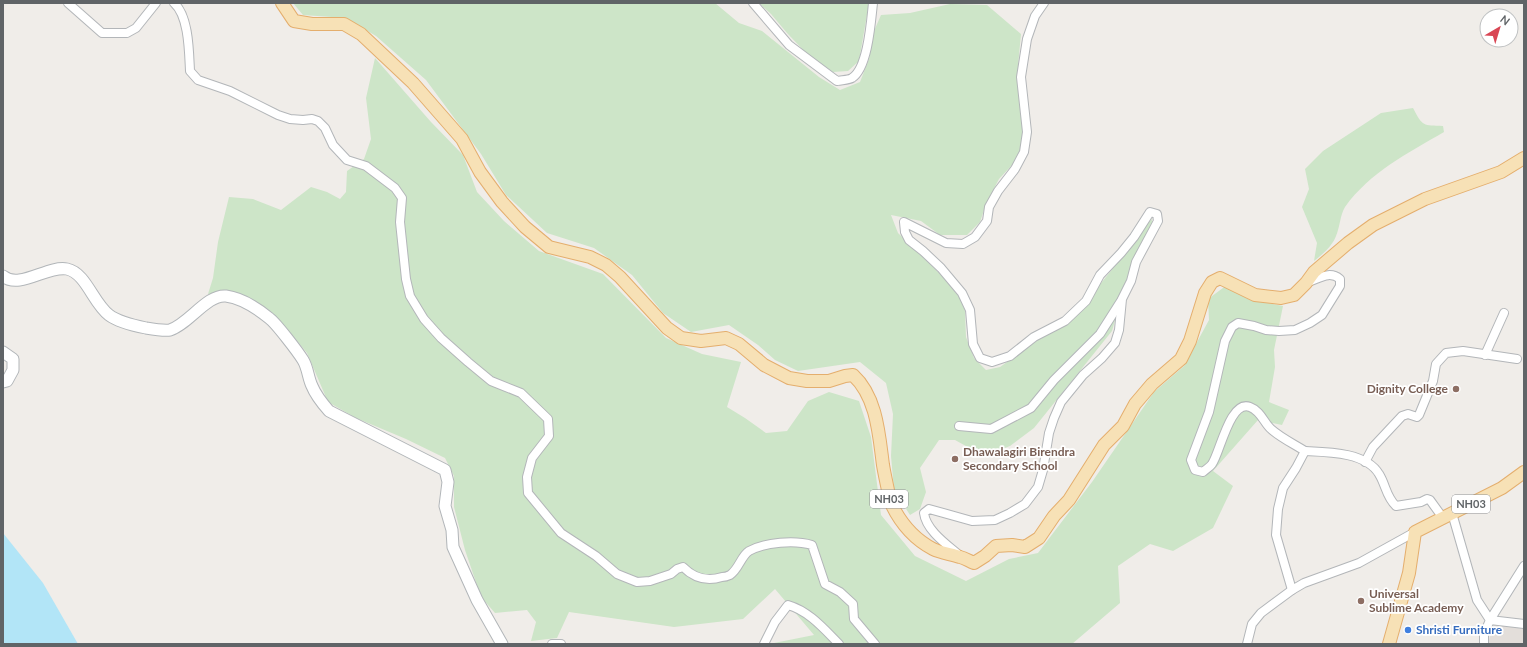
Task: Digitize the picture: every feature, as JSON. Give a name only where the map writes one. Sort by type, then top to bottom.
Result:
[{"type":"main road","name":"NH03","points":[[282,3],[294,21],[312,24],[344,24],[361,34],[412,84],[462,139],[480,172],[502,202],[525,227],[549,247],[590,256],[606,265],[620,277],[667,328],[682,338],[701,341],[726,338],[740,344],[764,365],[789,378],[807,381],[829,381],[853,375],[861,383],[867,393],[878,430],[890,501],[902,523],[920,540],[934,549],[961,557],[974,564],[996,546],[1012,545],[1025,547],[1039,538],[1054,516],[1069,500],[1104,445],[1123,426],[1136,404],[1152,384],[1181,359],[1190,341],[1205,293],[1212,282],[1220,278],[1255,295],[1281,298],[1294,295],[1314,272],[1372,225],[1425,199],[1501,172],[1524,158]]},
{"type":"main road","name":"NH03","points":[[1415,532],[1502,488],[1524,472]]},
{"type":"main road","points":[[1389,644],[1409,573],[1415,532]]},
{"type":"street","points":[[68,3],[102,33],[127,33],[136,28],[156,3]]},
{"type":"street","points":[[174,3],[184,19],[190,71],[198,80],[230,91],[278,115],[290,119],[312,119],[318,121],[325,128],[333,145],[347,160],[366,166],[396,188],[402,198],[400,222],[406,279],[410,296],[424,319],[441,338],[491,381],[521,393],[548,419],[549,436],[532,458],[527,477],[528,493],[561,533],[596,556],[617,574],[637,582],[650,581],[672,574],[683,567],[691,575],[702,580],[717,579],[730,575],[747,552],[756,548],[768,544],[792,542],[812,545],[825,584],[840,592],[853,604],[854,619],[874,644]]},
{"type":"street","points":[[753,3],[789,45],[837,81],[852,78],[861,68],[873,3]]},
{"type":"street","points":[[959,426],[991,429],[1031,408],[1054,380],[1100,334],[1122,299],[1131,280],[1136,262],[1158,221],[1157,214],[1150,212],[1134,237],[1100,275],[1086,301],[1065,321],[1034,337],[1010,356],[992,362],[980,358],[973,344],[970,310],[962,293],[942,268],[909,240],[905,232],[904,222],[946,244],[963,244],[975,237],[987,221],[989,207],[1024,152],[1027,132],[1021,77],[1027,39],[1035,16],[1044,3]]},
{"type":"street","points":[[3,276],[18,280],[55,268],[76,272],[99,305],[109,316],[147,328],[169,330],[189,319],[215,298],[225,296],[242,301],[270,318],[304,361],[311,385],[317,397],[329,411],[445,470],[448,482],[445,506],[452,530],[454,547],[477,600],[502,644]]},
{"type":"street","points":[[1306,283],[1329,274],[1340,279],[1340,286],[1322,315],[1310,323],[1295,330],[1280,332],[1238,323],[1232,327],[1225,341],[1209,412],[1192,460],[1195,470],[1203,472],[1212,464],[1237,409],[1244,406],[1250,407],[1263,418],[1271,429],[1305,451],[1353,456],[1370,464],[1379,473],[1390,501],[1396,506],[1430,500],[1447,516],[1477,600],[1490,620]]},
{"type":"street","points":[[961,557],[935,533],[925,521],[924,513],[929,509],[972,521],[995,520],[1024,504],[1038,487],[1043,470],[1049,433],[1061,402],[1083,375],[1102,358],[1115,343],[1119,330],[1122,299]]},
{"type":"street","points":[[1485,355],[1504,313]]},
{"type":"street","points":[[1365,462],[1373,447],[1402,416],[1408,414],[1417,417],[1419,415],[1433,381],[1436,364],[1446,353],[1463,351],[1517,359]]},
{"type":"street","points":[[3,352],[13,359],[13,370],[7,381],[3,382]]},
{"type":"street","points":[[1292,590],[1276,534],[1278,509],[1283,488],[1305,451]]},
{"type":"street","points":[[1247,644],[1252,624],[1265,610],[1292,590],[1304,583],[1359,563],[1415,532]]},
{"type":"street","points":[[1484,644],[1484,634],[1490,620],[1524,566]]},
{"type":"street","points":[[764,644],[775,622],[788,605],[798,608],[817,622],[839,644]]},
{"type":"street","points":[[1490,620],[1524,624]]},
{"type":"street","points":[[552,644],[561,644]]},
{"type":"shaded area","points":[[1493,624],[1524,629],[1524,644],[1488,644]]},
{"type":"green space","points":[[293,3],[715,3],[739,23],[762,31],[819,77],[840,90],[860,82],[869,59],[874,31],[881,15],[910,13],[950,4],[987,5],[1021,34],[1018,66],[1020,103],[1024,131],[1021,148],[1013,164],[999,179],[986,204],[980,222],[967,235],[940,235],[921,221],[891,215],[898,233],[942,276],[960,298],[965,311],[966,337],[974,358],[986,370],[1000,367],[1041,337],[1097,288],[1144,227],[1152,219],[1152,226],[1128,275],[1112,331],[1034,428],[1010,446],[984,456],[955,440],[939,440],[920,468],[926,492],[920,509],[910,515],[894,490],[891,456],[893,414],[886,383],[860,362],[798,371],[775,360],[758,345],[729,325],[691,332],[663,313],[632,275],[594,248],[547,233],[506,195],[481,154],[426,80],[376,36],[346,18],[303,15]]},
{"type":"green space","points":[[759,3],[869,3],[859,61],[848,71],[833,72],[807,54]]},
{"type":"green space","points":[[375,58],[431,122],[463,155],[477,192],[504,221],[539,251],[603,274],[666,338],[702,354],[741,362],[727,407],[766,433],[787,431],[808,401],[829,392],[859,401],[871,437],[881,515],[915,556],[966,581],[1009,559],[1038,553],[1092,482],[1154,392],[1184,366],[1209,320],[1208,299],[1227,285],[1248,299],[1283,306],[1274,350],[1275,367],[1269,402],[1289,410],[1282,425],[1258,420],[1213,471],[1233,486],[1213,528],[1173,551],[1150,544],[1118,566],[1120,603],[1072,644],[773,644],[814,635],[775,589],[743,619],[674,627],[569,612],[557,638],[531,641],[536,622],[527,610],[495,613],[481,597],[465,550],[454,507],[454,476],[445,458],[406,439],[356,418],[328,402],[307,353],[283,324],[245,296],[226,292],[208,294],[213,278],[218,242],[229,197],[253,199],[281,210],[311,187],[327,192],[340,199],[346,192],[347,171],[364,159],[371,139],[366,98]]},
{"type":"green space","points":[[1413,108],[1419,119],[1424,124],[1443,126],[1444,132],[1390,164],[1366,183],[1345,207],[1335,239],[1324,253],[1314,261],[1317,243],[1302,207],[1309,189],[1305,169],[1323,151],[1381,113]]},
{"type":"water","points":[[3,533],[43,583],[78,644],[4,644]]},
{"type":"place","name":"Dignity College","points":[[1456,389]]},
{"type":"place","name":"Dhawalagiri Birendra Secondary School","points":[[955,459]]},
{"type":"place","name":"Universal Sublime Academy","points":[[1361,601]]},
{"type":"place","name":"Shristi Furniture","points":[[1408,630]]}]
